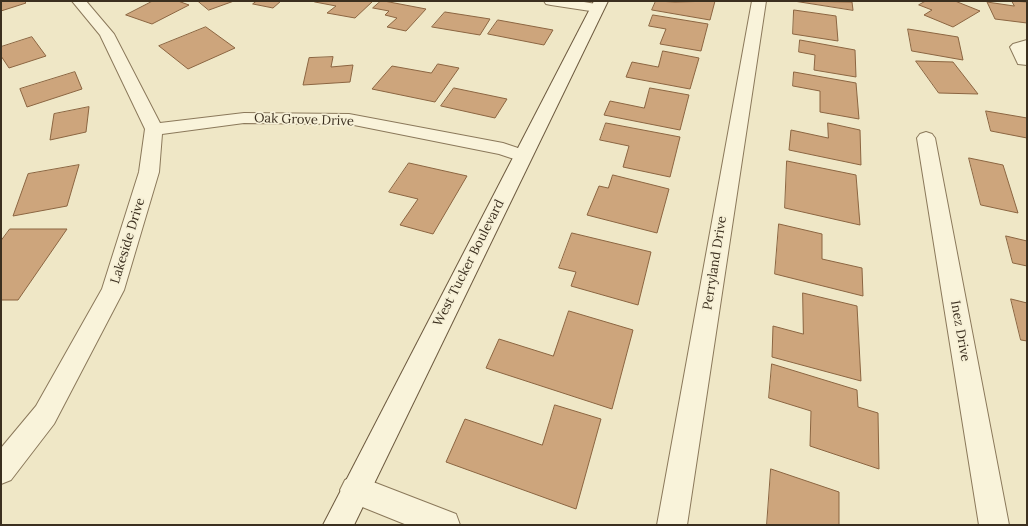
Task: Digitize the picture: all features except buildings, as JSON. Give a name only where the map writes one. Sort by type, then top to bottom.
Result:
[{"type":"street","points":[[551,1],[599,5]]},
{"type":"street","name":"Perryland Drive","points":[[672,525],[759,1]]},
{"type":"street","points":[[84,2],[107,34],[154,129]]},
{"type":"street","name":"West Tucker Boulevard","points":[[338,525],[599,5]]},
{"type":"street","points":[[1024,61],[1018,47],[1027,45]]},
{"type":"street","name":"Oak Grove Drive","points":[[154,129],[244,118],[349,119],[504,149],[523,156]]},
{"type":"street","name":"Lakeside Drive","points":[[1,470],[45,415],[113,290],[149,172],[154,129]]},
{"type":"street","name":"Inez Drive","points":[[926,138],[994,525]]},
{"type":"street","points":[[355,490],[445,525]]}]
